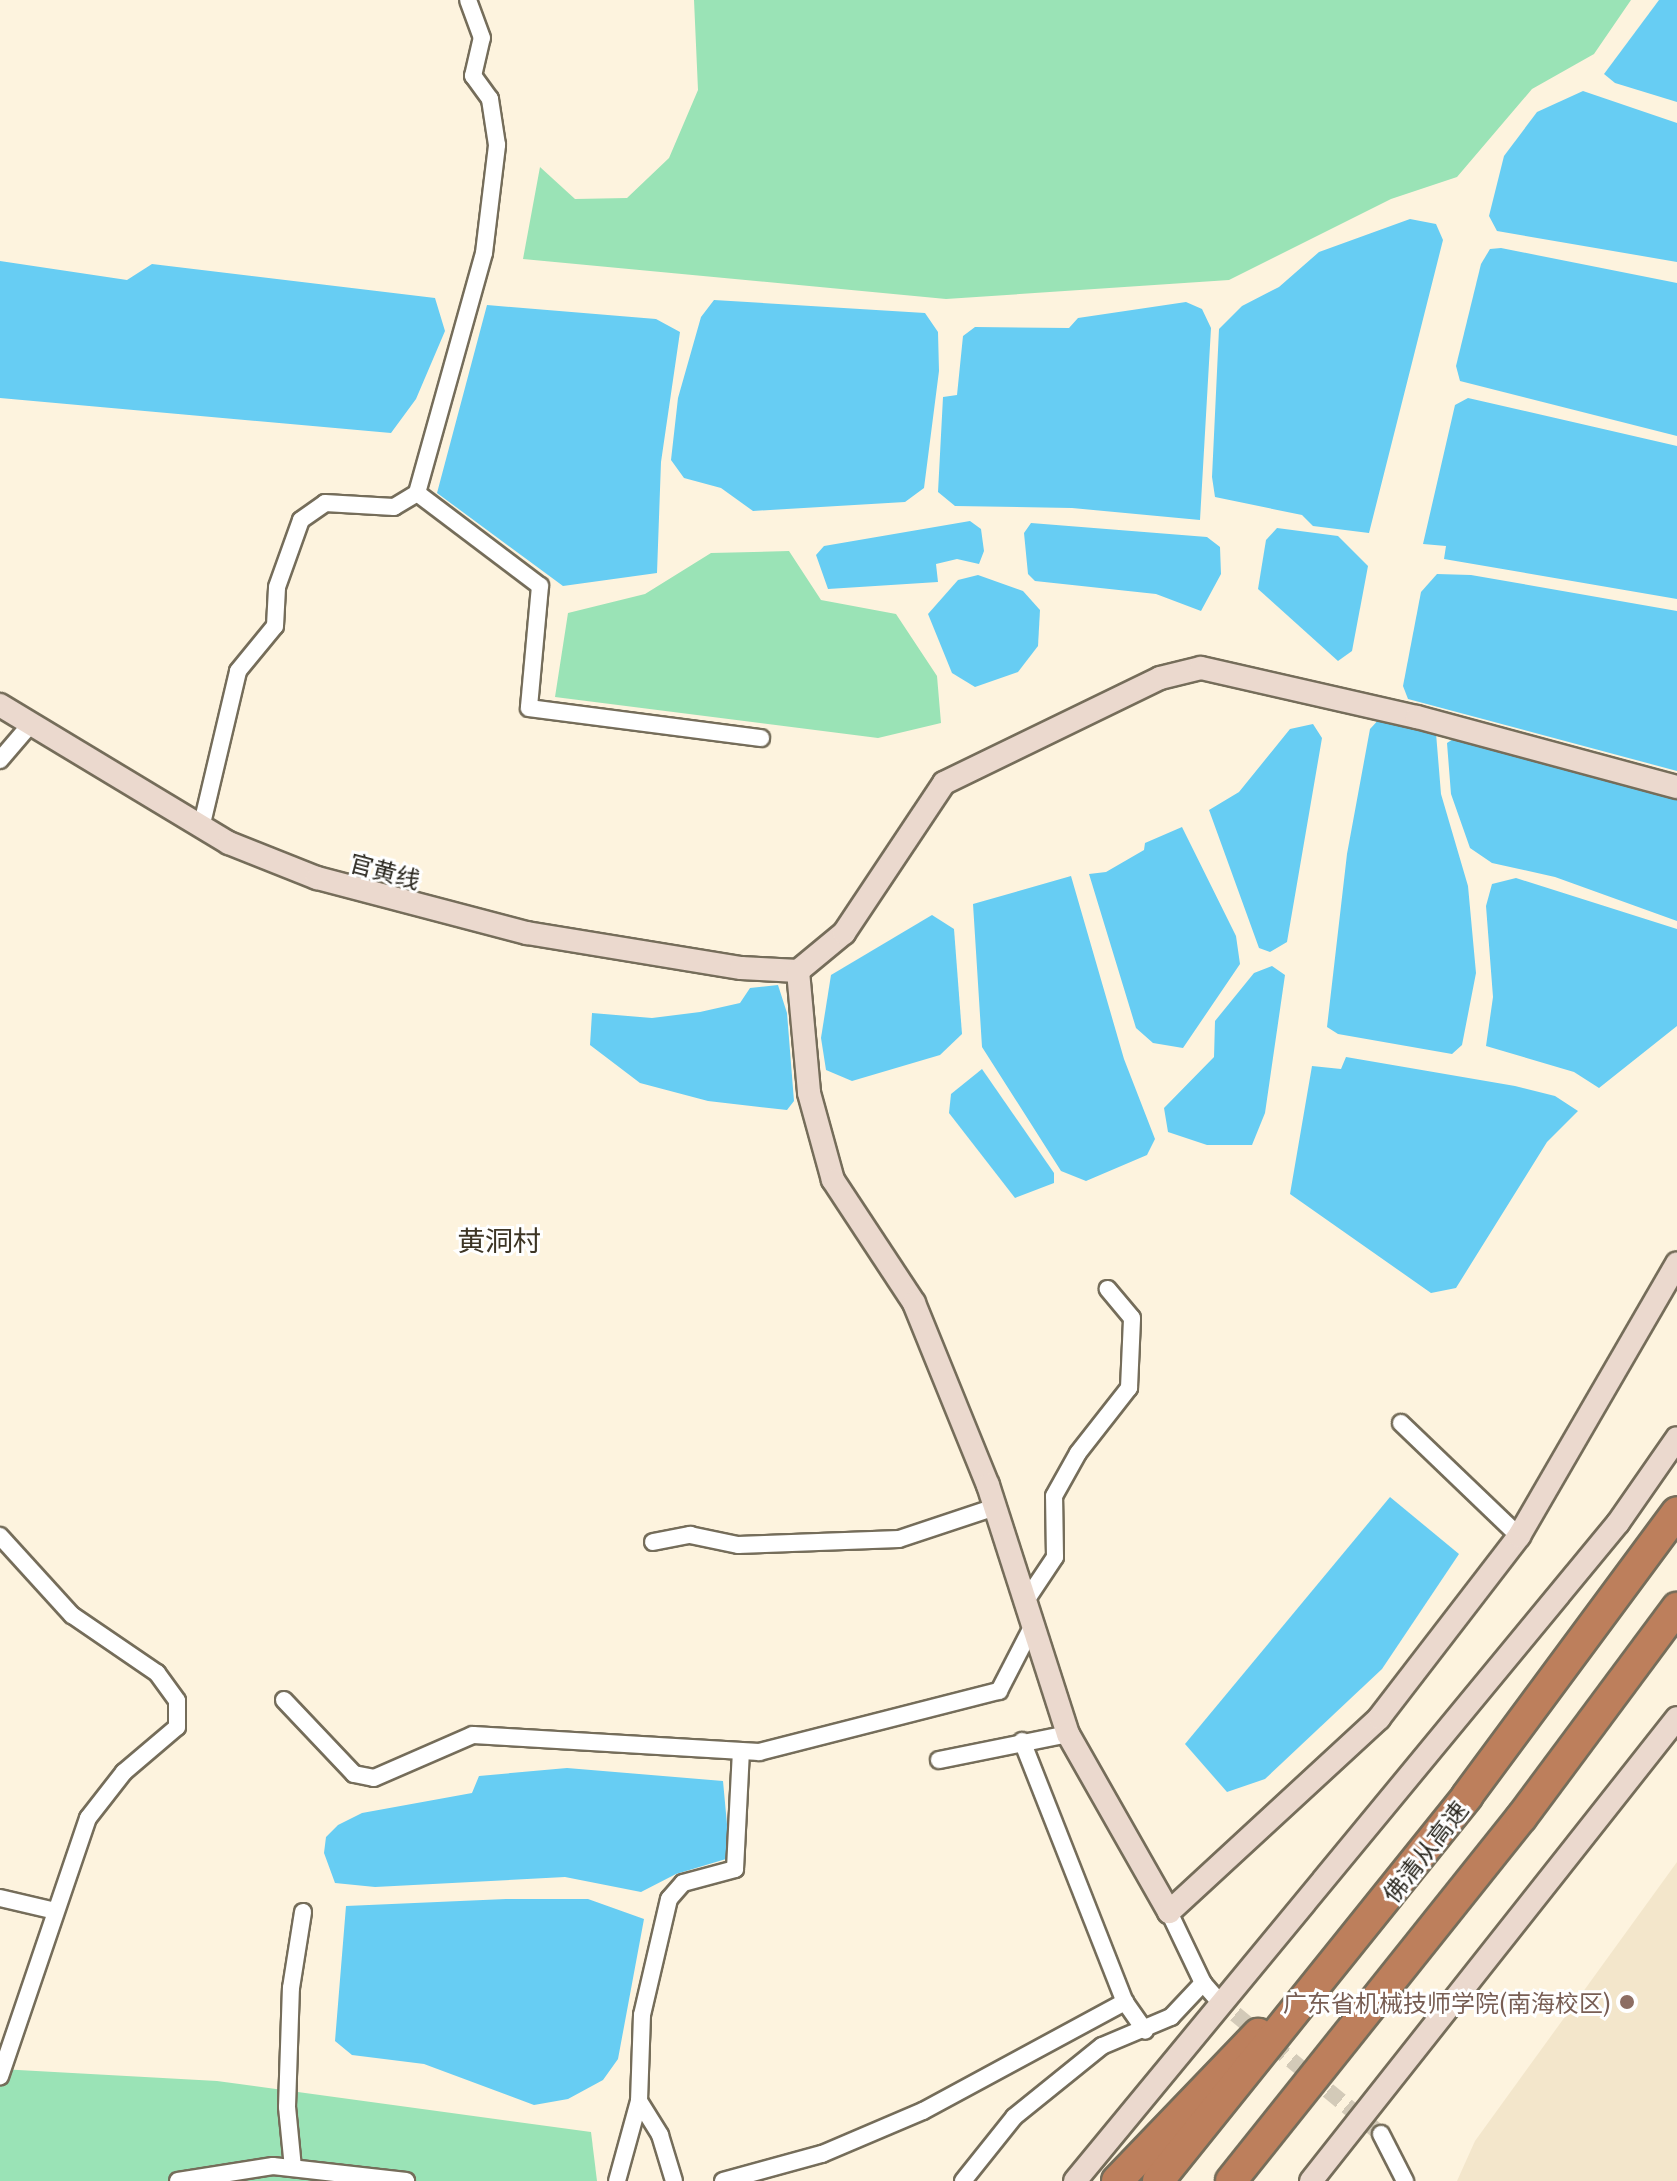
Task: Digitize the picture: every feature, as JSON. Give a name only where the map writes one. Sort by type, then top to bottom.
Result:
[{"type":"highway","name":"佛清从高速","points":[[1158,2181],[1344,1952],[1677,1512]]},
{"type":"highway","points":[[1231,2181],[1494,1853],[1677,1608]]},
{"type":"highway","points":[[1117,2181],[1208,2082],[1344,1952]]},
{"type":"street","points":[[201,828],[238,671],[275,626],[277,587],[301,520],[325,503],[394,507],[417,493],[484,253],[497,145],[490,99],[473,76],[482,38],[468,0]]},
{"type":"street","points":[[417,493],[540,586],[529,708],[761,738]]},
{"type":"street","points":[[1217,1999],[1203,1983],[1169,1912],[1068,1734],[995,1507],[914,1303],[833,1180],[809,1093],[798,971],[844,933],[944,783],[1160,678],[1201,668],[1417,717],[1677,787]]},
{"type":"street","name":"官黄线","points":[[0,705],[29,726],[201,828],[317,878],[527,933],[741,968],[798,971]]},
{"type":"street","points":[[0,760],[29,726]]},
{"type":"street","points":[[1169,1912],[1379,1718],[1519,1536],[1677,1263]]},
{"type":"street","points":[[1025,1602],[1055,1557],[1054,1496],[1078,1453],[1129,1388],[1132,1318],[1108,1289]]},
{"type":"street","points":[[1401,1423],[1519,1536]]},
{"type":"street","points":[[1075,2181],[1609,1535],[1677,1438]]},
{"type":"street","points":[[653,1542],[690,1535],[738,1545],[899,1539],[995,1507]]},
{"type":"street","points":[[0,1536],[72,1615],[157,1673],[177,1701],[177,1727],[124,1772],[88,1818],[0,2076]]},
{"type":"street","points":[[284,1700],[354,1774],[374,1778],[473,1735],[759,1752],[999,1691],[1033,1625]]},
{"type":"street","points":[[1311,2178],[1677,1718]]},
{"type":"street","points":[[939,1760],[1068,1734]]},
{"type":"street","points":[[1022,1741],[1125,2002],[1145,2031]]},
{"type":"street","points":[[617,2181],[639,2101],[642,2015],[669,1899],[683,1883],[735,1869],[741,1751]]},
{"type":"street","points":[[0,1898],[56,1911]]},
{"type":"street","points":[[293,2168],[287,2107],[291,1988],[303,1912]]},
{"type":"street","points":[[963,2181],[1014,2117],[1102,2046],[1145,2031],[1171,2017],[1203,1983]]},
{"type":"street","points":[[723,2181],[822,2154],[923,2111],[1125,2002]]},
{"type":"street","points":[[639,2101],[660,2135],[674,2181]]},
{"type":"street","points":[[1381,2134],[1405,2181]]},
{"type":"street","points":[[178,2181],[273,2166],[406,2181]]},
{"type":"shaded area","name":"广东省机械技师学院(南海校区)","points":[[1677,1862],[1677,2181],[1457,2181],[1475,2141]]},
{"type":"green space","points":[[694,0],[1631,0],[1594,54],[1532,89],[1457,177],[1391,199],[1229,280],[946,299],[523,259],[540,167],[575,199],[627,198],[669,158],[698,90]]},
{"type":"green space","points":[[789,551],[821,600],[896,614],[937,676],[941,723],[878,738],[555,697],[568,613],[645,594],[711,553]]},
{"type":"green space","points":[[0,2069],[217,2081],[591,2132],[597,2181],[0,2181]]},
{"type":"water","points":[[1659,0],[1677,0],[1677,102],[1615,83],[1604,74]]},
{"type":"water","points":[[1583,91],[1677,123],[1677,262],[1497,231],[1489,216],[1504,156],[1537,112]]},
{"type":"water","points":[[1410,219],[1436,224],[1443,240],[1369,533],[1313,526],[1302,515],[1215,497],[1212,477],[1219,329],[1242,306],[1279,287],[1319,252]]},
{"type":"water","points":[[1501,248],[1677,283],[1677,436],[1460,381],[1456,366],[1481,264],[1490,249]]},
{"type":"water","points":[[0,261],[127,280],[152,264],[435,298],[445,331],[416,399],[391,433],[0,398]]},
{"type":"water","points":[[714,300],[925,313],[938,332],[939,371],[924,488],[905,502],[753,511],[721,488],[684,478],[671,460],[678,398],[701,317]]},
{"type":"water","points":[[1186,302],[1202,309],[1211,328],[1200,520],[1072,508],[955,506],[938,492],[943,397],[957,395],[963,336],[975,327],[1069,328],[1078,318]]},
{"type":"water","points":[[487,305],[656,319],[680,332],[661,462],[657,573],[563,586],[437,493]]},
{"type":"water","points":[[1468,398],[1677,446],[1677,599],[1444,559],[1446,546],[1423,544],[1455,405]]},
{"type":"water","points":[[970,521],[981,529],[984,551],[979,564],[957,559],[936,564],[938,582],[828,589],[816,555],[824,546]]},
{"type":"water","points":[[1031,523],[1207,537],[1220,547],[1221,574],[1201,611],[1156,594],[1035,581],[1028,574],[1024,533]]},
{"type":"water","points":[[1277,528],[1338,536],[1368,566],[1352,651],[1338,661],[1258,589],[1266,540]]},
{"type":"water","points":[[1437,574],[1471,575],[1677,611],[1677,771],[1408,699],[1403,686],[1421,592]]},
{"type":"water","points":[[978,575],[1023,591],[1040,610],[1038,646],[1018,672],[975,687],[952,673],[928,614],[958,580]]},
{"type":"water","points":[[1382,716],[1436,733],[1441,794],[1468,886],[1476,973],[1462,1045],[1452,1054],[1338,1034],[1327,1027],[1347,854],[1370,729]]},
{"type":"water","points":[[1313,724],[1322,738],[1287,942],[1270,952],[1259,948],[1209,810],[1239,792],[1290,729]]},
{"type":"water","points":[[1461,734],[1677,793],[1677,921],[1555,877],[1492,863],[1470,848],[1451,794],[1447,743]]},
{"type":"water","points":[[1182,827],[1236,936],[1240,964],[1183,1048],[1153,1043],[1136,1028],[1089,874],[1106,872],[1144,850],[1145,843]]},
{"type":"water","points":[[1071,876],[1124,1059],[1155,1139],[1147,1155],[1086,1181],[1061,1171],[982,1047],[973,904]]},
{"type":"water","points":[[1516,878],[1677,929],[1677,1026],[1599,1088],[1574,1072],[1486,1046],[1493,997],[1486,906],[1492,884]]},
{"type":"water","points":[[932,915],[954,929],[962,1034],[940,1055],[852,1081],[826,1070],[821,1038],[831,975]]},
{"type":"water","points":[[1272,966],[1285,975],[1265,1113],[1252,1145],[1207,1145],[1168,1132],[1164,1108],[1214,1057],[1215,1021],[1254,973]]},
{"type":"water","points":[[778,985],[787,1013],[794,1101],[787,1110],[708,1101],[640,1083],[590,1045],[592,1013],[652,1018],[700,1012],[740,1003],[750,988]]},
{"type":"water","points":[[1346,1057],[1515,1086],[1555,1096],[1578,1111],[1547,1142],[1456,1288],[1431,1293],[1290,1194],[1312,1066],[1341,1069]]},
{"type":"water","points":[[982,1069],[1054,1173],[1054,1183],[1015,1198],[949,1113],[951,1094]]},
{"type":"water","points":[[1390,1497],[1459,1554],[1382,1669],[1265,1779],[1227,1792],[1185,1744]]},
{"type":"water","points":[[567,1768],[723,1781],[729,1846],[726,1859],[676,1874],[641,1892],[565,1877],[375,1887],[335,1883],[324,1853],[326,1837],[338,1825],[362,1813],[472,1793],[479,1776]]},
{"type":"water","points":[[588,1899],[644,1919],[618,2059],[603,2080],[568,2099],[534,2105],[424,2064],[352,2055],[335,2041],[346,1906]]},
{"type":"tunnel","points":[[1217,1999],[1381,2134]]},
{"type":"place","name":"广东省机械技师学院(南海校区)","points":[[1627,2002]]},
{"type":"district","name":"黄洞村","points":[[499,1239]]}]
